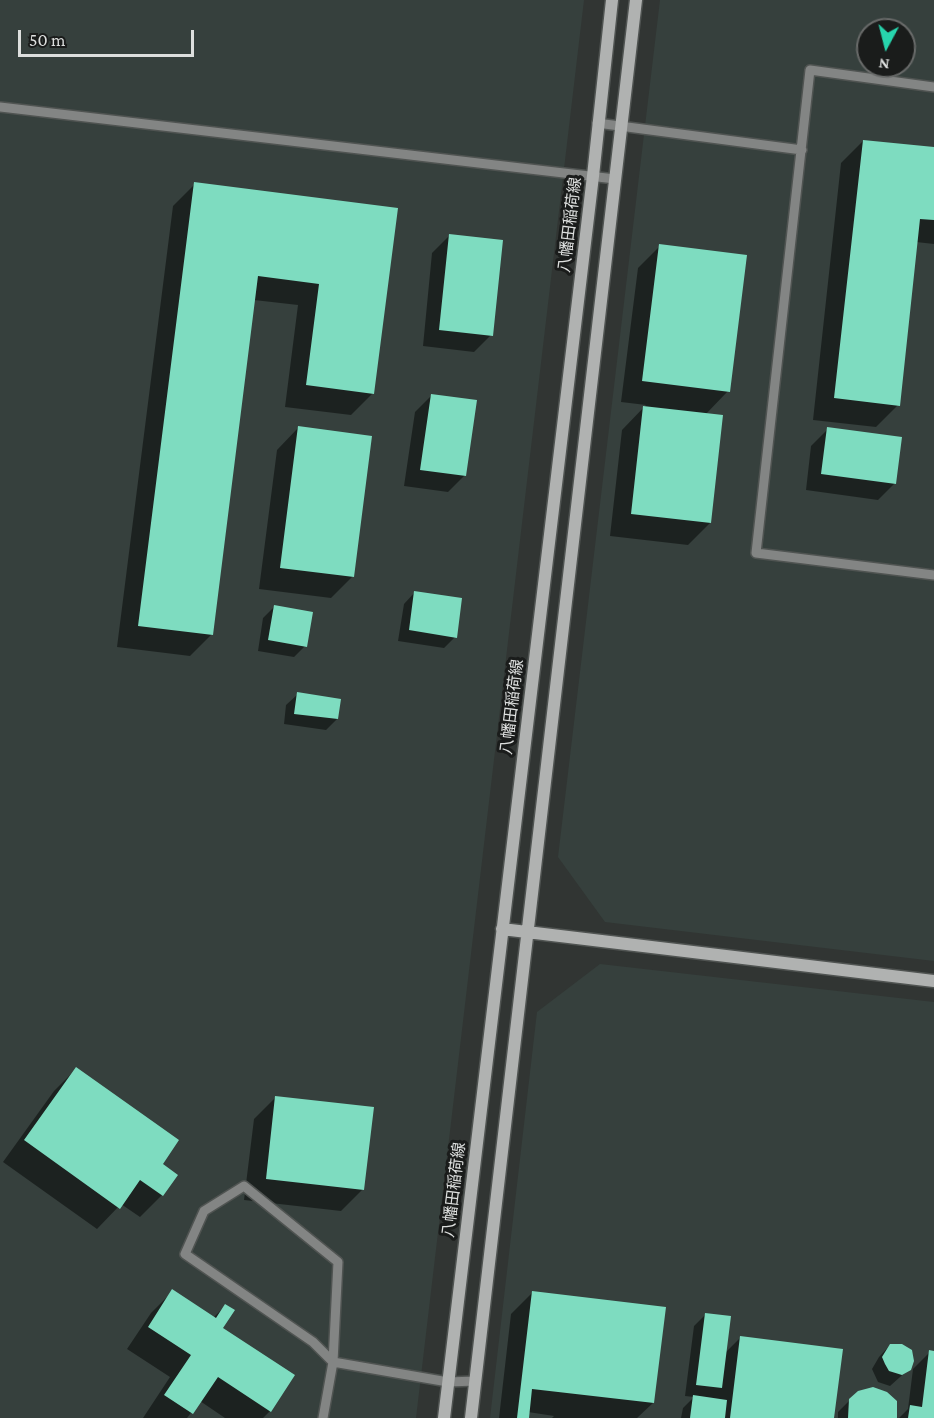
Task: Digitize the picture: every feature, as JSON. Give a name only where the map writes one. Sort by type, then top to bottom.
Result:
[{"type":"main road","name":"八幡田稲荷線","points":[[444,1418],[593,176],[612,0]]},
{"type":"main road","points":[[471,1418],[636,0]]},
{"type":"main road","points":[[502,928],[934,981]]},
{"type":"lane","points":[[934,87],[810,70],[756,553],[934,575]]},
{"type":"lane","points":[[0,107],[615,179]]},
{"type":"lane","points":[[597,123],[802,150]]},
{"type":"lane","points":[[323,1418],[333,1362],[338,1262],[244,1186],[204,1211],[185,1254],[313,1342],[333,1362],[448,1382],[476,1381]]},
{"type":"shaded area","points":[[0,0],[584,0],[416,1418],[0,1418]]},
{"type":"shaded area","points":[[660,0],[934,0],[934,961],[605,922],[558,857]]},
{"type":"shaded area","points":[[600,964],[934,1002],[934,1418],[490,1418],[537,1012]]},
{"type":"building","points":[[863,140],[934,147],[934,220],[920,219],[900,406],[834,398]]},
{"type":"building","points":[[194,182],[398,208],[374,394],[306,385],[319,284],[258,276],[213,635],[138,626]]},
{"type":"building","points":[[449,234],[503,240],[493,336],[439,330]]},
{"type":"building","points":[[659,244],[747,255],[730,392],[642,381]]},
{"type":"building","points":[[431,394],[477,400],[466,476],[420,470]]},
{"type":"building","points":[[643,406],[723,415],[711,523],[631,514]]},
{"type":"building","points":[[298,426],[372,436],[354,577],[280,568]]},
{"type":"building","points":[[827,427],[902,437],[896,484],[821,474]]},
{"type":"building","points":[[414,591],[462,598],[457,638],[409,630]]},
{"type":"building","points":[[274,605],[313,612],[307,647],[268,640]]},
{"type":"building","points":[[297,692],[341,699],[338,719],[294,714]]},
{"type":"building","points":[[76,1067],[179,1140],[163,1164],[178,1175],[163,1196],[140,1180],[120,1209],[24,1140]]},
{"type":"building","points":[[275,1096],[374,1107],[364,1190],[266,1179]]},
{"type":"building","points":[[172,1289],[216,1318],[225,1304],[235,1310],[223,1328],[295,1375],[271,1412],[218,1377],[193,1414],[164,1395],[191,1355],[148,1327]]},
{"type":"building","points":[[532,1291],[666,1307],[654,1403],[532,1389],[529,1418],[517,1418]]},
{"type":"building","points":[[705,1313],[731,1316],[722,1388],[696,1385]]},
{"type":"building","points":[[740,1336],[843,1349],[834,1418],[730,1418]]},
{"type":"building","points":[[890,1344],[902,1344],[912,1350],[914,1361],[911,1370],[902,1375],[889,1371],[882,1357]]},
{"type":"building","points":[[929,1350],[934,1351],[934,1418],[908,1418],[910,1405],[922,1407]]},
{"type":"building","points":[[873,1387],[887,1392],[897,1401],[897,1418],[848,1418],[849,1399],[858,1391]]},
{"type":"building","points":[[693,1395],[727,1400],[725,1418],[690,1418]]}]
